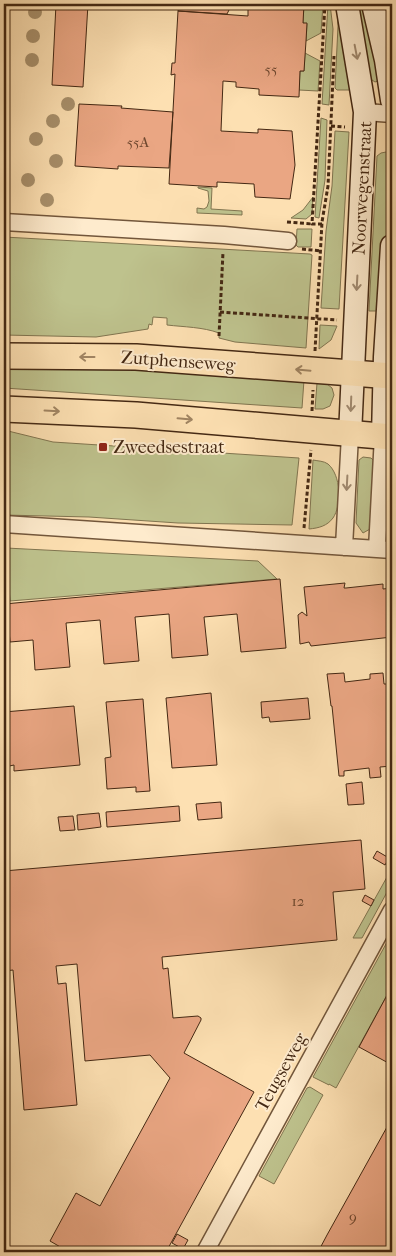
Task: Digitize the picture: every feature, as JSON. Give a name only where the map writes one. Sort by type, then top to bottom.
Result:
[{"type":"main road","name":"Zutphenseweg","points":[[4,356],[136,356],[388,376]]},
{"type":"main road","points":[[4,409],[136,415],[387,437]]},
{"type":"street","name":"Noorwegenstraat","points":[[347,4],[365,112],[352,373]]},
{"type":"street","points":[[373,4],[386,60],[392,100]]},
{"type":"street","points":[[365,112],[392,114]]},
{"type":"street","points":[[4,222],[224,235],[288,241]]},
{"type":"street","name":"Noorwegenstraat","points":[[388,376],[392,246]]},
{"type":"street","points":[[344,547],[352,373]]},
{"type":"street","points":[[4,524],[385,550],[388,376]]},
{"type":"street","name":"Teugseweg","points":[[206,1252],[392,910]]},
{"type":"path","name":"Noorwegenstraat","points":[[325,4],[312,224],[322,224],[328,186],[334,54]]},
{"type":"path","points":[[218,336],[224,235]]},
{"type":"path","points":[[220,312],[317,320]]},
{"type":"green space","points":[[304,4],[323,4],[321,33],[306,41],[307,24],[303,23]]},
{"type":"green space","points":[[328,4],[330,4],[333,29],[329,105],[322,104]]},
{"type":"green space","points":[[355,4],[369,4],[381,80],[375,82],[369,78]]},
{"type":"green space","points":[[337,6],[352,90],[337,90],[335,88]]},
{"type":"green space","points":[[305,53],[320,61],[318,91],[299,90],[300,71],[304,71]]},
{"type":"green space","points":[[321,118],[327,120],[325,180],[319,218],[315,217]]},
{"type":"green space","points":[[335,131],[349,132],[339,309],[321,308]]},
{"type":"green space","points":[[386,152],[392,160],[389,227],[377,311],[369,311],[377,156]]},
{"type":"green space","points":[[198,187],[212,188],[211,209],[242,211],[242,215],[197,213],[197,208],[204,209],[209,201],[208,191]]},
{"type":"green space","points":[[313,197],[312,214],[306,219],[291,218],[303,210]]},
{"type":"green space","points":[[297,229],[312,229],[311,247],[298,247],[296,245]]},
{"type":"green space","points":[[4,237],[310,254],[312,255],[306,348],[235,342],[219,338],[219,333],[213,331],[167,325],[167,318],[153,317],[152,325],[149,324],[148,329],[96,337],[4,335]]},
{"type":"green space","points":[[320,325],[337,326],[331,340],[319,349]]},
{"type":"green space","points":[[4,365],[221,371],[304,380],[302,408],[4,388]]},
{"type":"green space","points":[[317,383],[327,384],[332,388],[334,395],[330,406],[323,409],[315,409]]},
{"type":"green space","points":[[4,430],[53,442],[299,458],[292,525],[178,523],[89,517],[4,515]]},
{"type":"green space","points":[[363,457],[371,458],[375,462],[372,523],[370,529],[363,533],[356,523],[359,460]]},
{"type":"green space","points":[[313,460],[326,463],[332,469],[338,482],[339,498],[336,512],[331,521],[322,526],[309,529]]},
{"type":"green space","points":[[6,548],[258,561],[277,579],[10,601]]},
{"type":"green space","points":[[392,868],[392,883],[362,938],[353,938]]},
{"type":"green space","points":[[392,933],[392,986],[336,1088],[313,1077]]},
{"type":"green space","points":[[310,1087],[323,1095],[274,1184],[259,1176],[307,1088]]},
{"type":"building","points":[[56,4],[88,4],[83,87],[52,85]]},
{"type":"building","points":[[179,4],[232,4],[227,14],[178,11]]},
{"type":"building","points":[[248,4],[304,4],[303,23],[307,23],[304,71],[300,71],[299,97],[259,95],[259,89],[236,87],[236,82],[223,81],[221,131],[258,133],[258,129],[292,131],[295,165],[290,199],[255,197],[254,184],[217,182],[217,187],[169,184],[175,74],[171,75],[172,63],[175,63],[178,11],[248,16]]},
{"type":"building","points":[[79,104],[122,106],[121,108],[173,112],[169,168],[118,166],[118,169],[75,166]]},
{"type":"building","points":[[280,579],[286,648],[241,652],[237,614],[204,617],[208,655],[172,658],[169,614],[135,617],[139,661],[104,664],[100,620],[66,623],[70,667],[35,670],[33,640],[10,642],[9,630],[4,631],[4,604]]},
{"type":"building","points":[[345,583],[344,588],[383,584],[383,589],[392,588],[392,637],[311,646],[309,642],[300,644],[298,615],[302,612],[307,616],[304,587]]},
{"type":"building","points":[[344,673],[345,682],[370,679],[370,674],[383,673],[384,684],[390,684],[389,678],[392,677],[392,766],[380,767],[381,777],[370,778],[369,768],[344,771],[344,776],[339,776],[327,674]]},
{"type":"building","points":[[211,693],[217,765],[172,768],[166,698]]},
{"type":"building","points":[[308,698],[310,719],[270,722],[269,717],[262,718],[261,702]]},
{"type":"building","points":[[143,699],[150,791],[136,792],[136,787],[107,789],[105,758],[111,757],[106,702]]},
{"type":"building","points":[[74,706],[80,765],[14,771],[14,765],[5,767],[8,798],[4,799],[4,712]]},
{"type":"building","points":[[362,782],[364,804],[348,805],[346,784]]},
{"type":"building","points":[[221,802],[222,818],[198,820],[196,804]]},
{"type":"building","points":[[179,806],[180,821],[107,827],[106,812]]},
{"type":"building","points":[[99,813],[101,827],[78,830],[77,815]]},
{"type":"building","points":[[73,816],[75,830],[60,831],[58,817]]},
{"type":"building","points":[[361,840],[365,889],[333,892],[337,940],[162,957],[163,969],[168,968],[173,1018],[198,1016],[201,1018],[184,1053],[254,1092],[166,1252],[69,1252],[50,1241],[76,1193],[100,1206],[170,1078],[150,1055],[85,1061],[77,964],[56,966],[58,984],[66,983],[77,1105],[24,1110],[13,970],[5,971],[4,871]]},
{"type":"building","points":[[377,851],[389,858],[385,865],[373,858]]},
{"type":"building","points":[[365,895],[374,900],[371,906],[362,901]]},
{"type":"building","points":[[392,986],[392,1065],[359,1047]]},
{"type":"building","points":[[392,1118],[392,1252],[318,1252],[327,1235]]},
{"type":"building","points":[[177,1234],[188,1240],[183,1249],[172,1243]]},
{"type":"place","name":"Zweedsestraat","points":[[103,447]]}]
